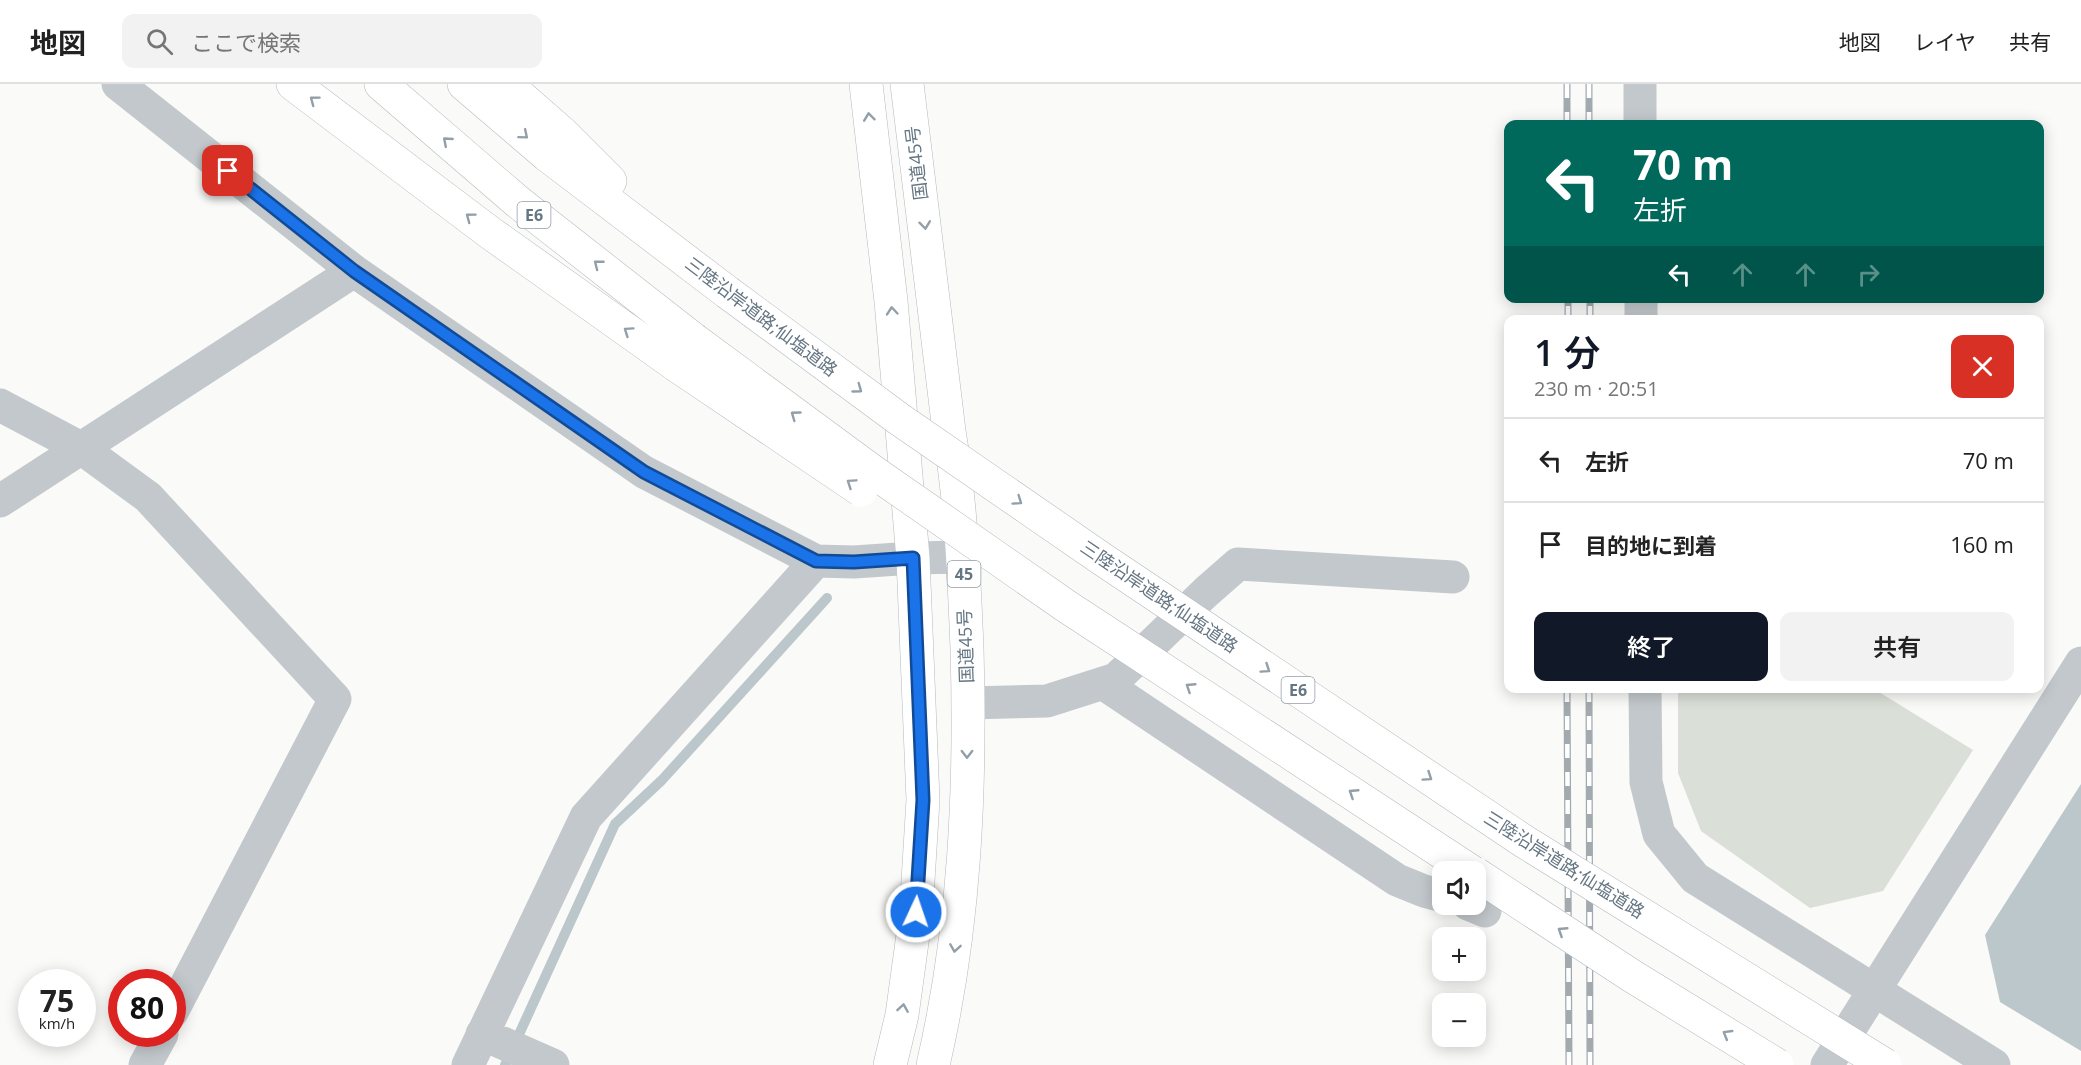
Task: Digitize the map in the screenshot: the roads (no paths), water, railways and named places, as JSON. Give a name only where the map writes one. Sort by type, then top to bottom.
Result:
[{"type":"highway","points":[[293,84],[489,232],[685,352],[861,489],[1066,606],[1455,861]]},
{"type":"highway","name":"E6","points":[[381,84],[518,202],[685,352]]},
{"type":"highway","name":"三陸沿岸道路;仙塩道路","points":[[464,84],[547,155],[716,284],[899,419],[1102,559],[1515,835],[1885,1065]]},
{"type":"highway","points":[[506,84],[562,133],[716,284]]},
{"type":"highway","points":[[866,84],[891,301],[913,558],[923,800],[916,912],[902,1015],[890,1065]]},
{"type":"highway","name":"国道45号","points":[[908,84],[949,431],[958,485],[964,557],[968,703],[967,820],[959,923],[944,1020],[933,1065]]},
{"type":"highway","points":[[1486,881],[1632,976],[1777,1065]]},
{"type":"street","points":[[118,84],[354,271],[644,472],[816,561],[854,562],[964,557]]},
{"type":"street","points":[[1640,84],[1640,120]]},
{"type":"street","points":[[0,501],[354,271]]},
{"type":"street","points":[[0,405],[81,448],[148,496],[335,699],[186,985]]},
{"type":"street","points":[[468,1065],[486,1036],[586,817],[816,561]]},
{"type":"street","points":[[968,703],[1047,701],[1116,679],[1238,564],[1453,577]]},
{"type":"street","points":[[1827,1065],[2081,663]]},
{"type":"street","points":[[1104,684],[1397,880],[1432,894]]},
{"type":"street","points":[[1645,693],[1646,782],[1659,834],[1695,878],[1994,1065]]},
{"type":"street","points":[[486,1036],[542,1060]]},
{"type":"street","points":[[145,1065],[155,1047]]},
{"type":"waterway","points":[[505,1065],[615,824],[662,780],[827,598]]},
{"type":"railway","points":[[1567,84],[1567,120]]},
{"type":"railway","points":[[1589,84],[1589,120]]},
{"type":"railway","points":[[1568,303],[1568,315]]},
{"type":"railway","points":[[1590,303],[1590,315]]},
{"type":"railway","points":[[1567,693],[1569,1065]]},
{"type":"railway","points":[[1589,693],[1590,1065]]}]
